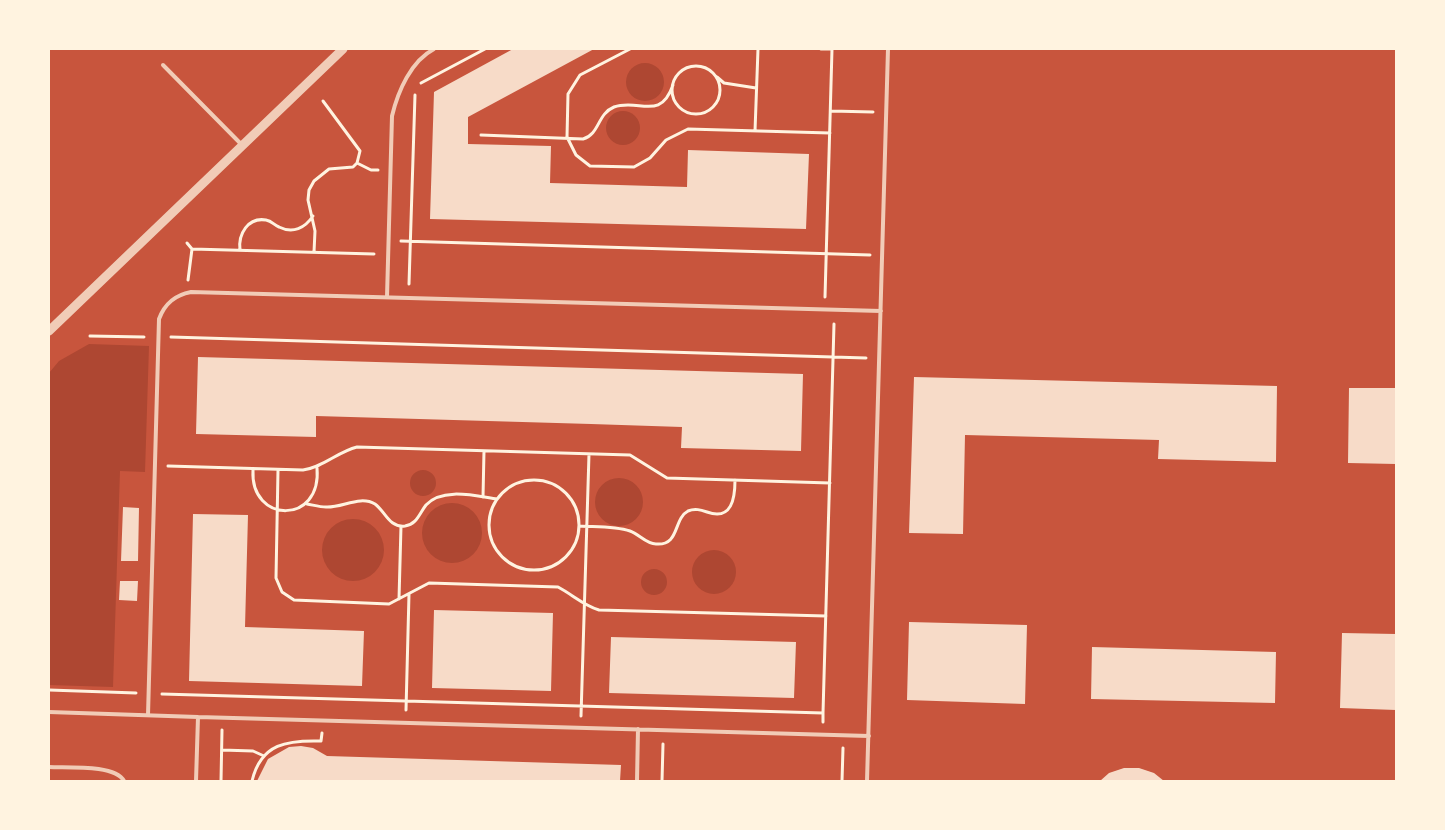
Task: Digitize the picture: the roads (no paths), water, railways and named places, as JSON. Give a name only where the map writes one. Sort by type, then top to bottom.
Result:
[{"type":"street","points":[[49,331],[343,49]]},
{"type":"lane","points":[[387,297],[392,116],[397,97],[410,73],[427,52],[434,49]]},
{"type":"lane","points":[[867,781],[888,49]]},
{"type":"lane","points":[[163,65],[242,145]]},
{"type":"lane","points":[[148,715],[159,337],[162,312],[172,299],[186,293],[881,312]]},
{"type":"lane","points":[[49,712],[868,736]]},
{"type":"lane","points":[[196,781],[198,717]]},
{"type":"lane","points":[[637,781],[638,729]]},
{"type":"lane","points":[[49,767],[112,770],[122,776],[124,781]]}]
